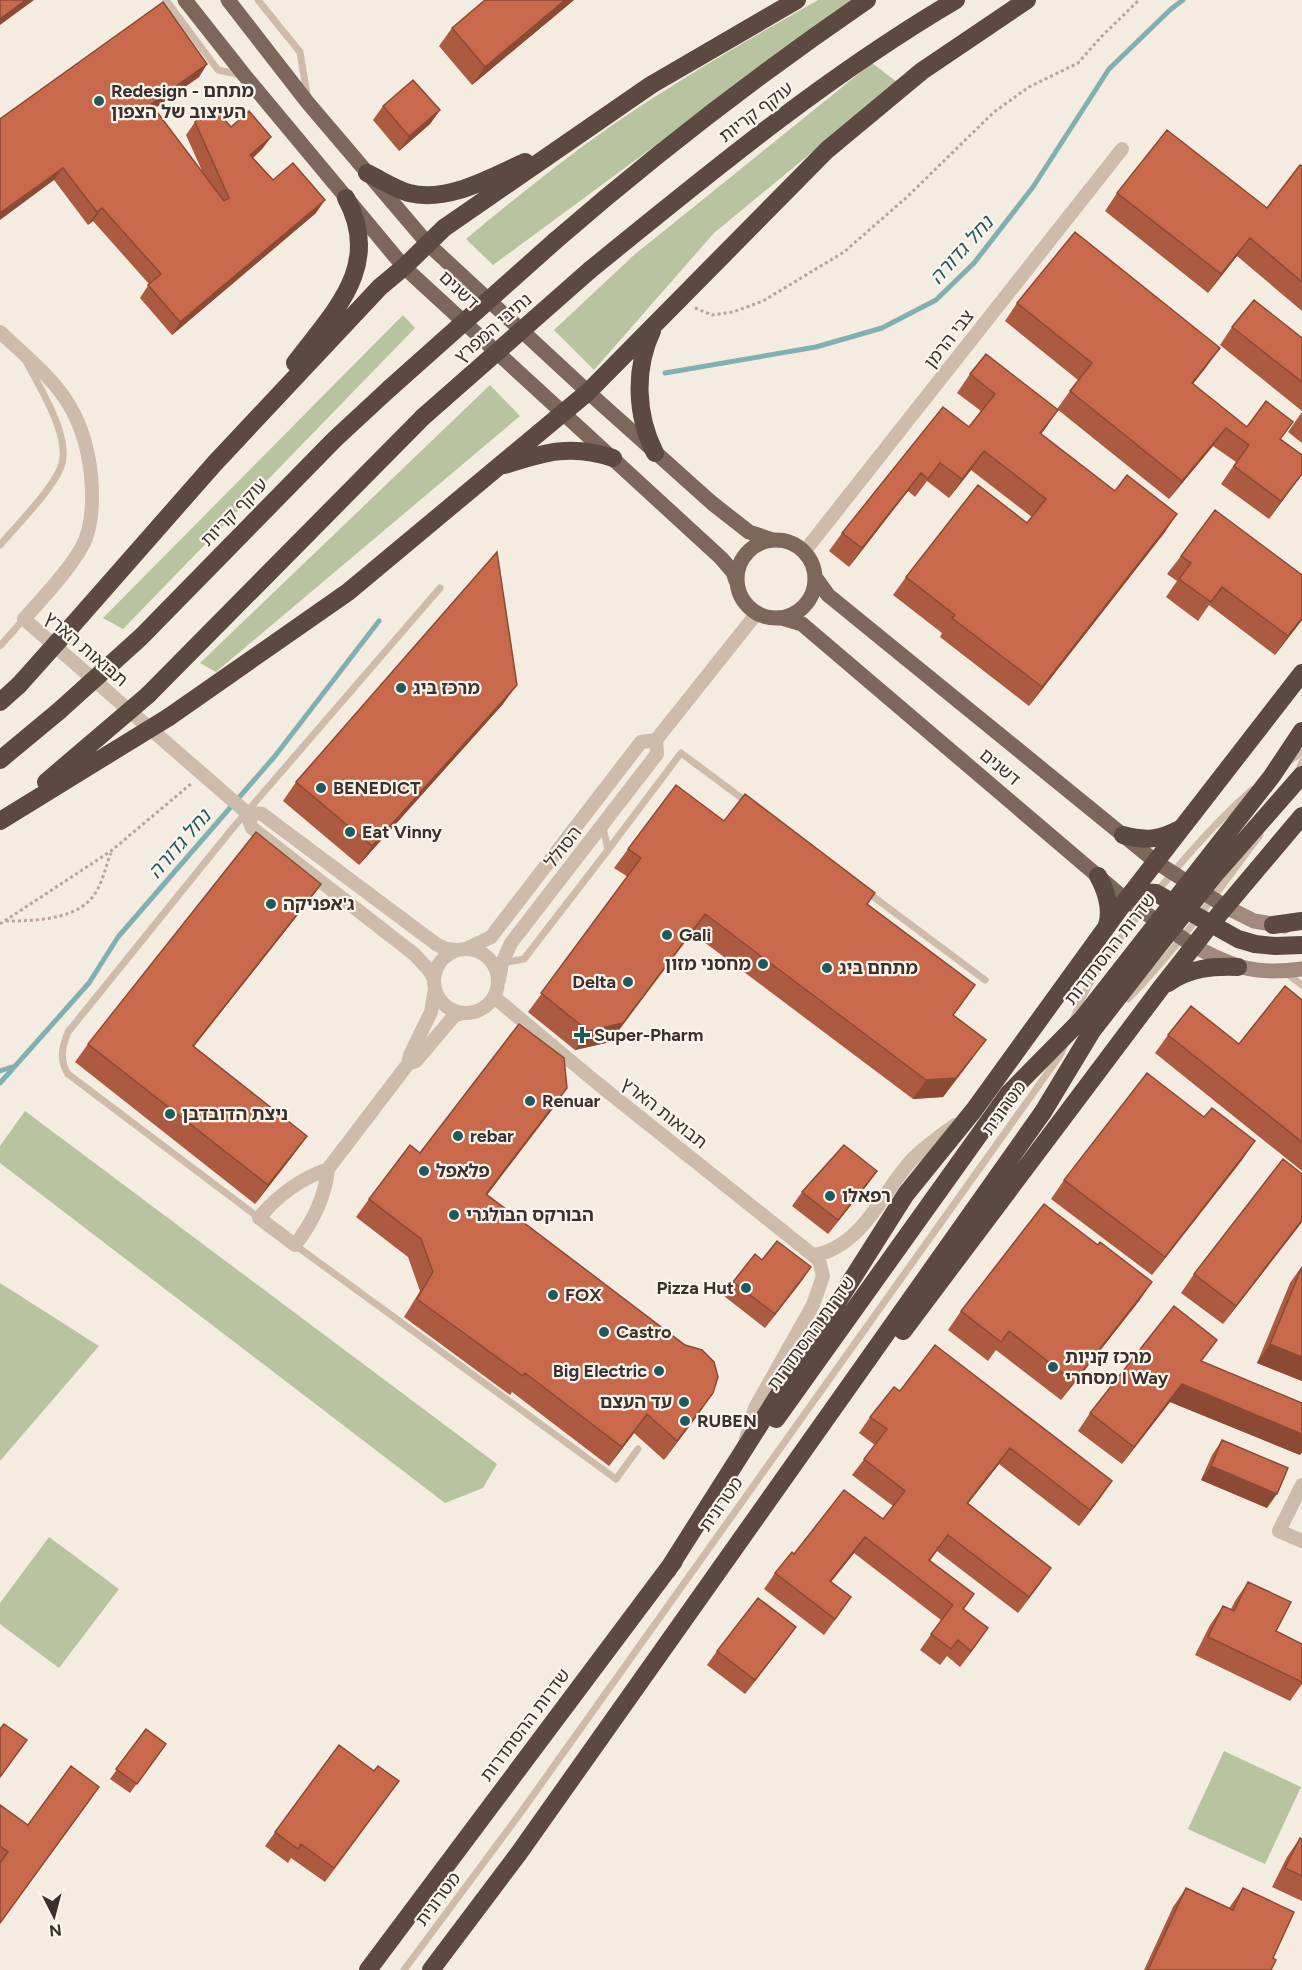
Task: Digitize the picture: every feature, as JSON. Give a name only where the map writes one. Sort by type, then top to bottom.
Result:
[{"type":"highway","points":[[0,702],[19,685],[238,438],[380,287],[444,228],[651,85],[797,0]]},
{"type":"highway","name":"עוקף קריות","points":[[555,241],[671,144],[817,34],[867,0]]},
{"type":"highway","name":"עוקף קריות","points":[[590,270],[700,181],[845,72],[910,27],[956,0]]},
{"type":"highway","points":[[0,819],[169,717],[348,592],[588,392],[783,193],[842,137],[922,71],[1027,0]]},
{"type":"highway","points":[[367,173],[408,193],[438,193],[474,184],[570,141]]},
{"type":"highway","points":[[238,438],[340,302],[351,281],[359,256],[360,235],[354,214],[346,198]]},
{"type":"highway","name":"נתיבי המפרץ","points":[[389,389],[555,241]]},
{"type":"highway","name":"נתיבי המפרץ","points":[[0,819],[148,695],[423,417],[590,270]]},
{"type":"highway","points":[[655,453],[644,428],[640,388],[642,361],[657,322]]},
{"type":"highway","name":"עוקף קריות","points":[[0,760],[141,638],[335,439],[389,389]]},
{"type":"highway","points":[[492,470],[556,450],[582,451],[613,458]]},
{"type":"highway","points":[[667,1570],[906,1194],[974,1110],[1126,900],[1302,673]]},
{"type":"highway","name":"שדרות ההסתדרות","points":[[368,1970],[667,1570],[1009,1093],[1082,1019],[1272,776],[1302,731]]},
{"type":"highway","name":"שדרות ההסתדרות","points":[[431,1970],[519,1853],[830,1415],[1043,1112],[1092,1031],[1217,872],[1302,775]]},
{"type":"highway","points":[[830,1415],[852,1400],[1160,989],[1187,942],[1219,902],[1280,842],[1302,816]]},
{"type":"highway","points":[[1123,835],[1147,840],[1169,835],[1184,826]]},
{"type":"highway","points":[[1280,842],[1302,829]]},
{"type":"highway","points":[[1098,876],[1109,909],[1106,927]]},
{"type":"highway","points":[[1126,900],[1140,892],[1156,893],[1238,939],[1275,946],[1302,945]]},
{"type":"highway","points":[[1272,925],[1302,921]]},
{"type":"highway","points":[[1160,989],[1189,971],[1206,967],[1238,967]]},
{"type":"main road","name":"דשנים","points":[[185,0],[245,76],[404,267],[721,558],[733,572],[736,581]]},
{"type":"main road","name":"דשנים","points":[[228,0],[308,104],[428,244],[655,453],[749,531],[773,540]]},
{"type":"main road","points":[[773,540],[785,541],[804,552],[810,559],[815,577],[808,602],[795,614],[782,618],[769,618],[750,609],[740,596],[736,581],[740,562],[745,554],[762,542],[773,540]]},
{"type":"main road","name":"דשנים","points":[[815,577],[828,595],[1156,862],[1219,902]]},
{"type":"main road","name":"דשנים","points":[[782,618],[802,624],[1126,900],[1187,942]]},
{"type":"street","name":"צבי הרמן","points":[[804,552],[1122,149]]},
{"type":"street","name":"תבואות הארץ","points":[[0,332],[50,378],[76,414],[88,448],[92,493],[92,512],[85,540],[49,591],[24,619],[217,789],[244,810],[262,814],[436,944],[446,949],[462,949]]},
{"type":"street","name":"הסולל","points":[[499,980],[502,963],[511,943],[657,754],[656,740],[757,614]]},
{"type":"street","name":"הסולל","points":[[462,949],[491,937],[641,742],[656,740]]},
{"type":"street","name":"תבואות הארץ","points":[[244,810],[252,828],[414,954],[429,970],[434,984]]},
{"type":"street","points":[[1219,902],[1254,921],[1302,927]]},
{"type":"street","points":[[1187,942],[1238,967],[1259,972],[1302,969]]},
{"type":"street","points":[[328,1169],[314,1174],[286,1191],[272,1202],[259,1218],[295,1245],[308,1229],[317,1211],[328,1169],[408,1064],[410,1055],[431,1012],[434,984],[441,961],[448,954],[462,949],[478,950],[487,955],[493,962],[499,980],[494,998],[480,1010],[454,1016],[416,1061],[408,1064]]},
{"type":"street","points":[[434,984],[445,1005],[462,1013]]},
{"type":"street","name":"תבואות הארץ","points":[[494,998],[814,1255]]},
{"type":"street","points":[[743,1448],[755,1408],[813,1305],[822,1282],[822,1269],[819,1260],[814,1255],[836,1248],[854,1234],[909,1163],[974,1110]]},
{"type":"street","points":[[1302,1485],[1280,1531],[1302,1541]]},
{"type":"lane","points":[[166,0],[218,70],[245,76]]},
{"type":"lane","points":[[258,0],[300,52],[308,104]]},
{"type":"lane","points":[[0,545],[62,467],[59,424],[21,351]]},
{"type":"lane","points":[[259,1218],[68,1074],[63,1066],[61,1055],[63,1044],[68,1032],[244,810],[440,588]]},
{"type":"lane","points":[[0,646],[24,619]]},
{"type":"lane","points":[[502,963],[524,958],[681,753],[757,810]]},
{"type":"lane","name":"מטרונית","points":[[404,1970],[526,1806],[1061,1054],[1086,987],[1104,959],[1172,872],[1225,814],[1255,787],[1302,753]]},
{"type":"lane","points":[[1219,902],[1283,803],[1302,762]]},
{"type":"lane","points":[[602,826],[608,850]]},
{"type":"lane","points":[[861,888],[985,980]]},
{"type":"lane","name":"מטרונית","points":[[1061,1054],[1118,1008],[1187,942]]},
{"type":"lane","points":[[1284,971],[1302,986]]},
{"type":"lane","points":[[295,1245],[616,1479],[638,1449]]},
{"type":"path","points":[[676,302],[712,315],[733,312],[763,301],[844,252],[907,197],[994,112],[1029,87],[1078,63],[1139,0]]},
{"type":"path","points":[[0,924],[111,851],[201,775]]},
{"type":"path","points":[[5,921],[40,921],[64,915],[85,904],[96,893],[111,851]]},
{"type":"green space","points":[[818,0],[853,0],[493,265],[466,239],[592,139],[636,109]]},
{"type":"green space","points":[[872,63],[897,82],[714,233],[594,370],[554,330],[634,255]]},
{"type":"green space","points":[[403,315],[415,328],[123,629],[103,618]]},
{"type":"green space","points":[[490,385],[520,416],[216,672],[200,663]]},
{"type":"green space","points":[[25,1111],[497,1464],[483,1488],[445,1503],[0,1163],[0,1146]]},
{"type":"green space","points":[[0,1283],[99,1346],[0,1461]]},
{"type":"green space","points":[[49,1537],[119,1589],[59,1668],[0,1624],[0,1603]]},
{"type":"green space","points":[[1224,1751],[1301,1787],[1265,1864],[1188,1829]]},
{"type":"building","points":[[0,0],[26,0],[0,19]]},
{"type":"building","points":[[485,0],[565,0],[485,67],[452,28]]},
{"type":"building","points":[[163,2],[207,64],[151,104],[224,201],[229,198],[195,122],[213,106],[231,127],[249,111],[271,137],[250,155],[273,180],[293,163],[325,200],[180,322],[148,285],[161,274],[102,208],[97,212],[63,168],[0,213],[0,119]]},
{"type":"building","points":[[413,80],[440,110],[409,136],[383,106]]},
{"type":"building","points":[[1167,130],[1267,208],[1300,165],[1302,166],[1302,282],[1250,238],[1221,274],[1117,193]]},
{"type":"building","points":[[1075,232],[1220,348],[1192,383],[1247,427],[1266,401],[1293,422],[1280,439],[1302,455],[1302,474],[1281,501],[1234,466],[1249,445],[1226,428],[1182,481],[1070,391],[1092,363],[1017,303]]},
{"type":"building","points":[[1254,300],[1302,338],[1302,382],[1232,327]]},
{"type":"building","points":[[986,354],[1058,410],[1040,433],[1115,491],[1127,475],[1177,514],[1042,687],[952,618],[955,615],[906,577],[978,485],[1027,523],[1046,499],[984,451],[962,479],[940,463],[928,479],[921,473],[862,548],[842,533],[943,407],[969,427],[995,394],[970,374]]},
{"type":"building","points":[[1215,510],[1302,575],[1302,618],[1288,636],[1222,587],[1211,602],[1179,579],[1191,563],[1181,556]]},
{"type":"building","points":[[497,552],[517,685],[372,846],[296,782]]},
{"type":"building","name":"מתחם ביג","points":[[676,785],[724,821],[745,794],[875,893],[867,904],[975,985],[953,1015],[986,1040],[956,1078],[926,1080],[705,914],[623,1023],[588,1031],[541,993],[641,858],[628,849]]},
{"type":"building","points":[[256,832],[321,884],[193,1046],[307,1136],[268,1185],[88,1044]]},
{"type":"building","points":[[1285,986],[1302,1000],[1302,1142],[1168,1035],[1191,1006],[1239,1044]]},
{"type":"building","points":[[519,1024],[564,1058],[567,1088],[486,1194],[685,1345],[702,1350],[714,1362],[718,1377],[713,1393],[677,1441],[647,1414],[622,1447],[525,1373],[523,1376],[417,1299],[433,1272],[421,1239],[369,1199],[410,1145],[420,1153]]},
{"type":"building","points":[[1147,1073],[1204,1117],[1212,1108],[1255,1141],[1165,1257],[1064,1180]]},
{"type":"building","name":"רפאלו","points":[[844,1145],[877,1171],[838,1220],[802,1192]]},
{"type":"building","points":[[1283,1159],[1302,1174],[1302,1220],[1236,1306],[1194,1274]]},
{"type":"building","points":[[1044,1204],[1098,1245],[1100,1242],[1152,1282],[1074,1382],[1009,1331],[1001,1342],[961,1311]]},
{"type":"building","points":[[777,1241],[811,1267],[775,1314],[733,1282],[755,1254],[762,1260]]},
{"type":"building","points":[[1302,1267],[1302,1357],[1270,1344]]},
{"type":"building","points":[[1174,1306],[1217,1340],[1201,1361],[1302,1403],[1302,1434],[1182,1384],[1134,1447],[1090,1413]]},
{"type":"building","points":[[935,1345],[1112,1481],[1090,1510],[1010,1448],[967,1503],[1051,1568],[1029,1597],[948,1535],[929,1560],[974,1594],[963,1609],[988,1628],[971,1651],[958,1640],[951,1649],[931,1634],[953,1605],[865,1537],[830,1581],[851,1597],[835,1619],[775,1573],[792,1552],[794,1554],[844,1490],[883,1519],[905,1491],[864,1459],[887,1429],[870,1417],[894,1387],[900,1391]]},
{"type":"building","points":[[1222,1440],[1288,1468],[1277,1494],[1211,1466]]},
{"type":"building","points":[[1248,1582],[1291,1602],[1276,1631],[1302,1644],[1302,1682],[1208,1637],[1223,1606],[1234,1611]]},
{"type":"building","points":[[758,1598],[796,1627],[755,1680],[717,1651]]},
{"type":"building","points":[[4,1724],[27,1740],[0,1777],[0,1729]]},
{"type":"building","points":[[146,1729],[166,1744],[137,1784],[116,1769]]},
{"type":"building","points":[[339,1745],[374,1771],[378,1766],[399,1781],[334,1868],[301,1844],[298,1849],[275,1832]]},
{"type":"building","points":[[71,1766],[99,1787],[0,1923],[0,1863],[8,1852],[0,1846],[0,1805],[28,1825]]},
{"type":"building","points":[[1300,1838],[1302,1839],[1302,1876],[1285,1868]]},
{"type":"building","points":[[1186,1888],[1233,1910],[1243,1888],[1294,1912],[1273,1958],[1276,1960],[1271,1970],[1148,1970]]},
{"type":"waterway","name":"נחל גדורה","points":[[665,373],[816,347],[882,328],[936,300],[974,263],[1033,187],[1109,69],[1183,0]]},
{"type":"waterway","name":"נחל גדורה","points":[[0,1083],[89,983],[118,937],[275,756],[379,621]]},
{"type":"waterway","points":[[0,1071],[12,1067]]},
{"type":"place","name":"Redesign - מתחם העיצוב של הצפון","points":[[99,101]]},
{"type":"place","name":"מרכז ביג","points":[[401,688]]},
{"type":"place","name":"BENEDICT","points":[[321,788]]},
{"type":"place","name":"Eat Vinny","points":[[350,832]]},
{"type":"place","name":"ג'אפניקה","points":[[271,904]]},
{"type":"place","name":"Gali","points":[[667,935]]},
{"type":"place","name":"מחסני מזון","points":[[763,964]]},
{"type":"place","name":"מתחם ביג","points":[[827,968]]},
{"type":"place","name":"Delta","points":[[628,982]]},
{"type":"place","name":"Super-Pharm","points":[[582,1035]]},
{"type":"place","name":"Renuar","points":[[530,1101]]},
{"type":"place","name":"ניצת הדובדבן","points":[[170,1114]]},
{"type":"place","name":"rebar","points":[[458,1136]]},
{"type":"place","name":"פלאפל","points":[[424,1171]]},
{"type":"place","name":"רפאלו","points":[[830,1196]]},
{"type":"place","name":"הבורקס הבולגרי","points":[[454,1215]]},
{"type":"place","name":"Pizza Hut","points":[[746,1288]]},
{"type":"place","name":"FOX","points":[[553,1295]]},
{"type":"place","name":"Castro","points":[[604,1332]]},
{"type":"place","name":"מרכז קניות מסחרי I Way","points":[[1053,1367]]},
{"type":"place","name":"Big Electric","points":[[659,1371]]},
{"type":"place","name":"עד העצם","points":[[684,1402]]},
{"type":"place","name":"RUBEN","points":[[685,1421]]}]
